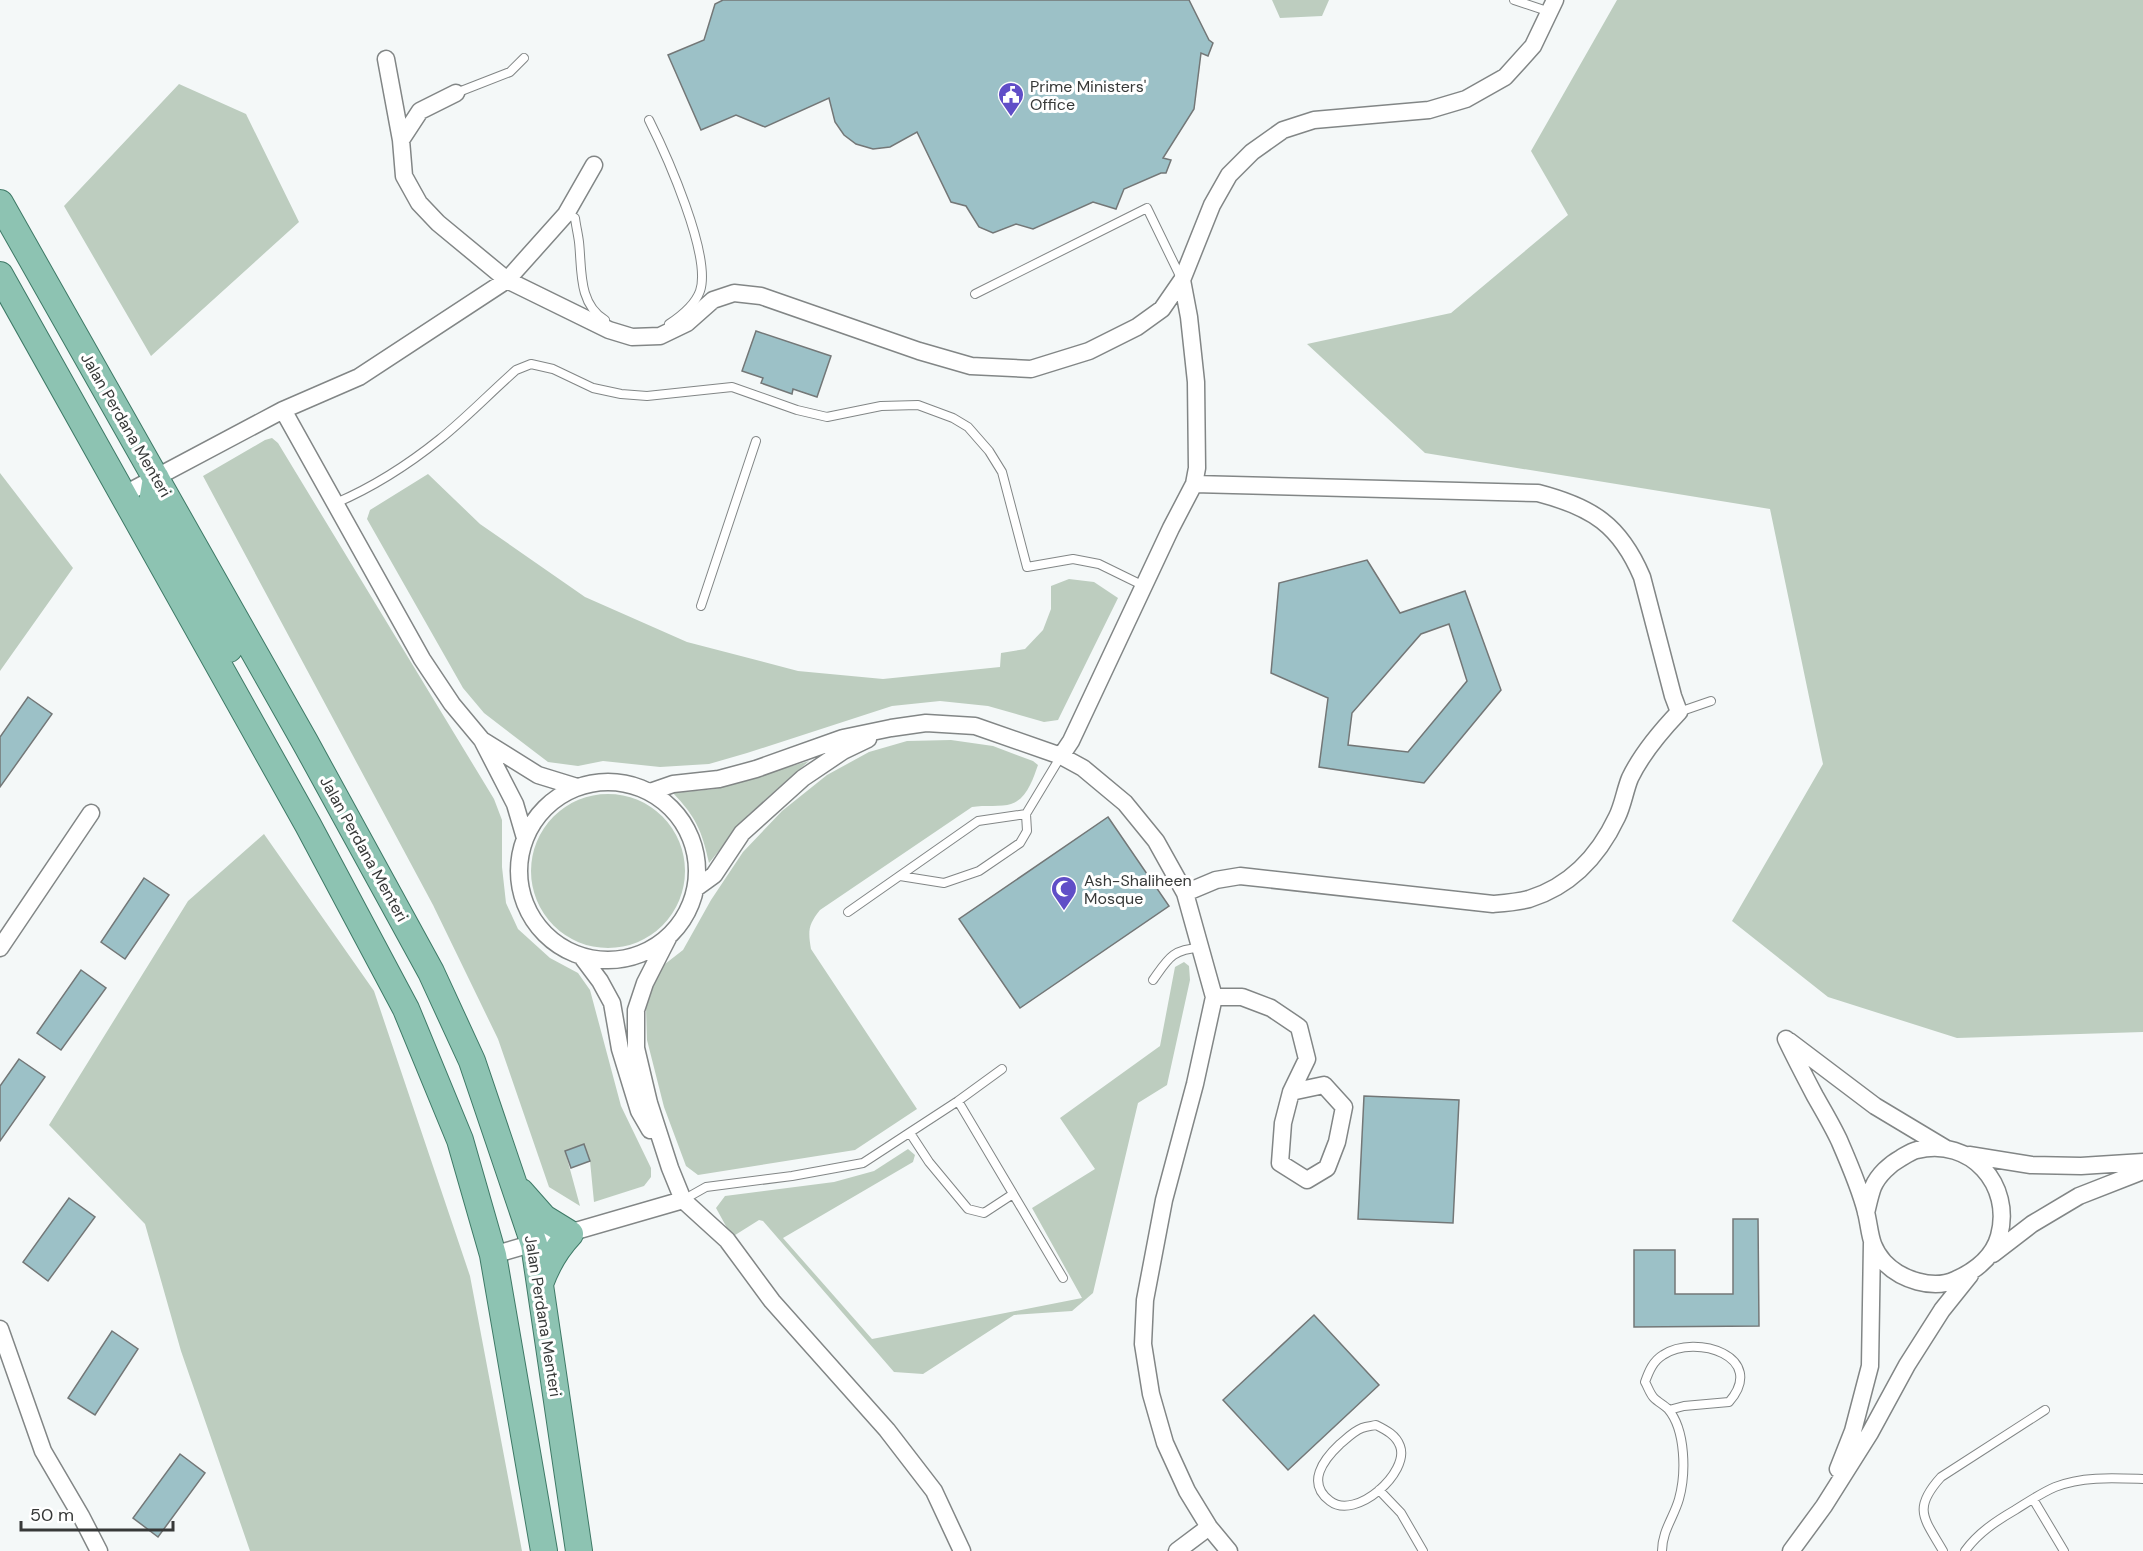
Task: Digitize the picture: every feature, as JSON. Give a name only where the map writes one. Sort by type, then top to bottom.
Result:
[{"type":"main road","name":"Jalan Perdana Menteri","points":[[2,211],[156,478],[431,972],[472,1061],[534,1244],[579,1551]]},
{"type":"main road","points":[[0,275],[308,825],[406,1009],[460,1140],[493,1255],[544,1551]]},
{"type":"main road","points":[[156,478],[151,508],[249,686],[254,729]]},
{"type":"main road","points":[[513,1182],[544,1218],[570,1234],[555,1250],[540,1285]]},
{"type":"street","points":[[386,59],[401,140],[404,176],[419,203],[438,223],[507,280],[609,330],[632,337],[660,336],[687,323],[713,300],[734,292],[761,296],[919,351],[971,366],[1031,369],[1089,351],[1137,327],[1162,309],[1182,280],[1212,205],[1229,176],[1252,152],[1283,130],[1314,120],[1429,110],[1466,99],[1504,77],[1533,46],[1552,6]]},
{"type":"street","points":[[401,140],[420,111],[456,93]]},
{"type":"street","points":[[123,495],[283,410],[359,377],[507,280],[566,214],[594,165]]},
{"type":"street","points":[[1061,756],[1071,741],[1194,484],[1197,468],[1196,382],[1189,317],[1182,280]]},
{"type":"street","points":[[283,410],[422,659],[452,704],[482,740],[515,804],[525,838]]},
{"type":"street","points":[[1185,893],[1216,880],[1240,876],[1493,904],[1528,899],[1556,888],[1575,875],[1595,855],[1615,821],[1630,779],[1646,751],[1679,712],[1642,577],[1634,559],[1609,526],[1588,510],[1565,500],[1538,493],[1194,484]]},
{"type":"street","points":[[650,792],[673,784],[719,779],[756,769],[843,738],[891,728],[926,723],[975,726],[1061,756],[1083,768],[1125,803],[1156,841],[1185,893],[1214,997],[1195,1084],[1157,1234],[1145,1300],[1143,1344],[1151,1394],[1165,1443],[1187,1491],[1209,1527],[1229,1551]]},
{"type":"street","points":[[696,888],[714,875],[742,833],[803,778],[843,751],[891,728]]},
{"type":"street","points":[[482,740],[538,775],[577,787]]},
{"type":"street","points":[[669,936],[643,954],[613,961],[582,957],[555,944],[535,923],[522,896],[519,867],[525,838],[537,817],[555,799],[577,787],[602,782],[627,783],[650,792],[673,809],[689,832],[697,859],[696,888],[686,914],[669,936],[645,982],[636,1010],[636,1048],[649,1103],[670,1168],[683,1200],[727,1240],[772,1301],[887,1430],[934,1491],[962,1551]]},
{"type":"street","points":[[0,948],[91,813]]},
{"type":"street","points":[[582,957],[600,981],[612,1003],[620,1049],[639,1111],[670,1168]]},
{"type":"street","points":[[1214,997],[1242,997],[1271,1008],[1299,1027],[1307,1059],[1291,1092],[1283,1123],[1280,1162],[1307,1180],[1327,1168],[1337,1142],[1344,1107],[1324,1085],[1291,1092]]},
{"type":"street","points":[[1972,1272],[1950,1282],[1927,1284],[1904,1277],[1885,1263],[1872,1243],[1867,1229],[1866,1214],[1838,1138],[1786,1039],[1875,1106],[1945,1148],[1966,1155],[2031,1165],[2081,1166],[2143,1162]]},
{"type":"street","points":[[1866,1214],[1873,1186],[1891,1163],[1916,1150],[1945,1148]]},
{"type":"street","points":[[1966,1155],[1982,1166],[1994,1182],[2001,1201],[2002,1220],[1998,1240],[1988,1257]]},
{"type":"street","points":[[1791,1551],[1824,1506],[1870,1433],[1907,1365],[1942,1310],[1972,1272],[2032,1224],[2079,1196],[2143,1171]]},
{"type":"street","points":[[493,1255],[683,1200]]},
{"type":"street","points":[[1824,1506],[1853,1431],[1870,1366],[1872,1243]]},
{"type":"street","points":[[0,1329],[43,1451],[99,1551]]},
{"type":"street","points":[[1177,1551],[1209,1527]]},
{"type":"lane","points":[[1514,0],[1552,6]]},
{"type":"lane","points":[[456,93],[510,72],[524,58]]},
{"type":"lane","points":[[566,214],[574,218],[579,241],[583,289],[597,315],[620,329],[651,330],[667,326],[685,313],[700,291],[703,268],[698,246],[669,161],[649,120]]},
{"type":"lane","points":[[975,294],[1147,208],[1182,280]]},
{"type":"lane","points":[[336,503],[414,459],[442,438],[516,370],[531,364],[553,369],[593,388],[621,394],[648,396],[732,387],[797,410],[827,417],[881,406],[918,405],[953,417],[968,427],[989,451],[1002,472],[1027,567],[1073,559],[1099,564],[1144,586]]},
{"type":"lane","points":[[701,606],[756,441]]},
{"type":"lane","points":[[1679,712],[1711,700]]},
{"type":"lane","points":[[900,876],[944,883],[979,871],[1020,843],[1027,831],[1026,814],[1061,756]]},
{"type":"lane","points":[[848,912],[978,822],[1026,814]]},
{"type":"lane","points":[[1153,980],[1170,955],[1185,949],[1200,948]]},
{"type":"lane","points":[[683,1200],[706,1187],[792,1176],[863,1163],[958,1101],[1002,1069]]},
{"type":"lane","points":[[958,1101],[1063,1278]]},
{"type":"lane","points":[[910,1133],[929,1162],[968,1209],[984,1213],[1013,1194]]},
{"type":"lane","points":[[1662,1551],[1666,1526],[1677,1506],[1684,1482],[1683,1456],[1678,1428],[1669,1410],[1652,1397],[1645,1382],[1650,1367],[1662,1355],[1677,1348],[1711,1348],[1728,1356],[1738,1366],[1741,1382],[1736,1394],[1729,1402],[1684,1406],[1669,1410]]},
{"type":"lane","points":[[1944,1551],[1926,1522],[1922,1507],[1929,1491],[1941,1477],[2045,1410]]},
{"type":"lane","points":[[1376,1425],[1390,1432],[1401,1446],[1400,1462],[1392,1476],[1379,1490],[1363,1503],[1348,1507],[1334,1504],[1324,1496],[1318,1486],[1320,1471],[1327,1457],[1355,1432],[1376,1425]]},
{"type":"lane","points":[[1965,1551],[1972,1541],[1998,1520],[2056,1487],[2081,1480],[2143,1479]]},
{"type":"lane","points":[[1379,1490],[1401,1513],[1423,1551]]},
{"type":"lane","points":[[2033,1499],[2064,1551]]},
{"type":"green space","points":[[1272,0],[1329,0],[1322,16],[1280,18]]},
{"type":"green space","points":[[1617,0],[2143,0],[2143,1032],[1957,1038],[1828,997],[1732,921],[1823,764],[1770,509],[1425,453],[1307,344],[1451,313],[1568,215],[1531,151]]},
{"type":"green space","points":[[179,84],[246,114],[299,222],[151,356],[64,206]]},
{"type":"green space","points":[[272,438],[278,443],[494,799],[502,820],[502,867],[506,903],[518,929],[550,958],[578,973],[590,990],[621,1106],[651,1168],[651,1177],[644,1186],[594,1202],[590,1161],[584,1144],[565,1151],[580,1206],[549,1187],[498,1039],[433,905],[203,476]]},
{"type":"green space","points":[[0,473],[73,568],[0,671]]},
{"type":"green space","points":[[428,474],[480,524],[585,597],[687,642],[798,671],[883,679],[1000,667],[1001,653],[1025,649],[1043,630],[1051,609],[1051,586],[1069,579],[1094,582],[1118,598],[1058,720],[1044,722],[988,706],[940,701],[892,706],[709,764],[660,767],[603,761],[578,766],[548,762],[484,713],[463,688],[367,519],[370,510]]},
{"type":"green space","points":[[951,740],[993,746],[1033,761],[1038,765],[1025,793],[1011,804],[972,807],[820,910],[811,924],[809,933],[811,949],[917,1109],[855,1150],[698,1175],[686,1166],[664,1107],[647,1040],[646,1008],[656,978],[665,964],[683,950],[711,900],[743,852],[782,811],[827,775],[869,752],[907,741]]},
{"type":"green space","points":[[809,761],[749,814],[709,863],[697,825],[673,793],[715,789]]},
{"type":"green space","points":[[608,794],[637,800],[651,807],[662,817],[672,828],[679,842],[685,871],[679,900],[672,914],[662,925],[651,935],[637,942],[608,948],[579,942],[565,935],[554,925],[544,914],[537,900],[531,871],[537,842],[544,828],[554,817],[565,807],[579,800]]},
{"type":"green space","points":[[264,834],[374,991],[470,1276],[522,1551],[250,1551],[181,1351],[145,1224],[49,1125],[188,901]]},
{"type":"green space","points":[[1184,962],[1189,966],[1190,980],[1167,1085],[1138,1103],[1093,1293],[1072,1311],[1014,1315],[923,1374],[894,1372],[763,1221],[759,1220],[732,1237],[716,1208],[725,1196],[834,1182],[874,1171],[908,1149],[915,1155],[913,1162],[783,1238],[872,1339],[1082,1298],[1032,1208],[1095,1169],[1060,1118],[1160,1046],[1175,967]]},
{"type":"building","name":"Prime Ministers' Office","points":[[723,0],[1189,0],[1209,40],[1213,43],[1208,56],[1201,53],[1194,109],[1163,158],[1171,160],[1166,173],[1124,189],[1116,209],[1093,202],[1033,229],[1016,224],[993,233],[979,227],[966,206],[951,202],[917,132],[890,147],[873,149],[856,144],[844,135],[835,122],[829,98],[765,127],[736,115],[701,130],[668,55],[704,40],[715,4]]},
{"type":"building","points":[[756,331],[831,356],[817,397],[793,389],[792,394],[761,383],[763,378],[742,371]]},
{"type":"building","points":[[1367,560],[1400,613],[1465,591],[1501,690],[1424,783],[1319,767],[1328,698],[1271,673],[1279,583]],"holes":[[[1449,624],[1467,681],[1408,752],[1348,745],[1352,713],[1421,634]]]},
{"type":"building","points":[[28,697],[52,714],[0,787],[0,737]]},
{"type":"building","name":"Ash-Shaliheen Mosque","points":[[1108,817],[1169,906],[1020,1008],[959,919]]},
{"type":"building","points":[[144,878],[169,895],[125,959],[101,942]]},
{"type":"building","points":[[81,970],[106,988],[61,1050],[37,1033]]},
{"type":"building","points":[[19,1059],[45,1077],[0,1141],[0,1086]]},
{"type":"building","points":[[1364,1096],[1459,1100],[1453,1223],[1358,1219]]},
{"type":"building","points":[[584,1144],[590,1161],[571,1168],[565,1151]]},
{"type":"building","points":[[69,1198],[95,1217],[48,1281],[23,1262]]},
{"type":"building","points":[[1733,1219],[1758,1219],[1759,1326],[1634,1327],[1634,1250],[1675,1250],[1675,1294],[1733,1294]]},
{"type":"building","points":[[1314,1315],[1379,1385],[1288,1470],[1223,1400]]},
{"type":"building","points":[[112,1331],[138,1349],[95,1415],[68,1398]]},
{"type":"building","points":[[180,1454],[205,1473],[158,1537],[133,1518]]},
{"type":"place","name":"Prime Ministers' Office","points":[[1011,118]]},
{"type":"place","name":"Ash-Shaliheen Mosque","points":[[1064,912]]}]
